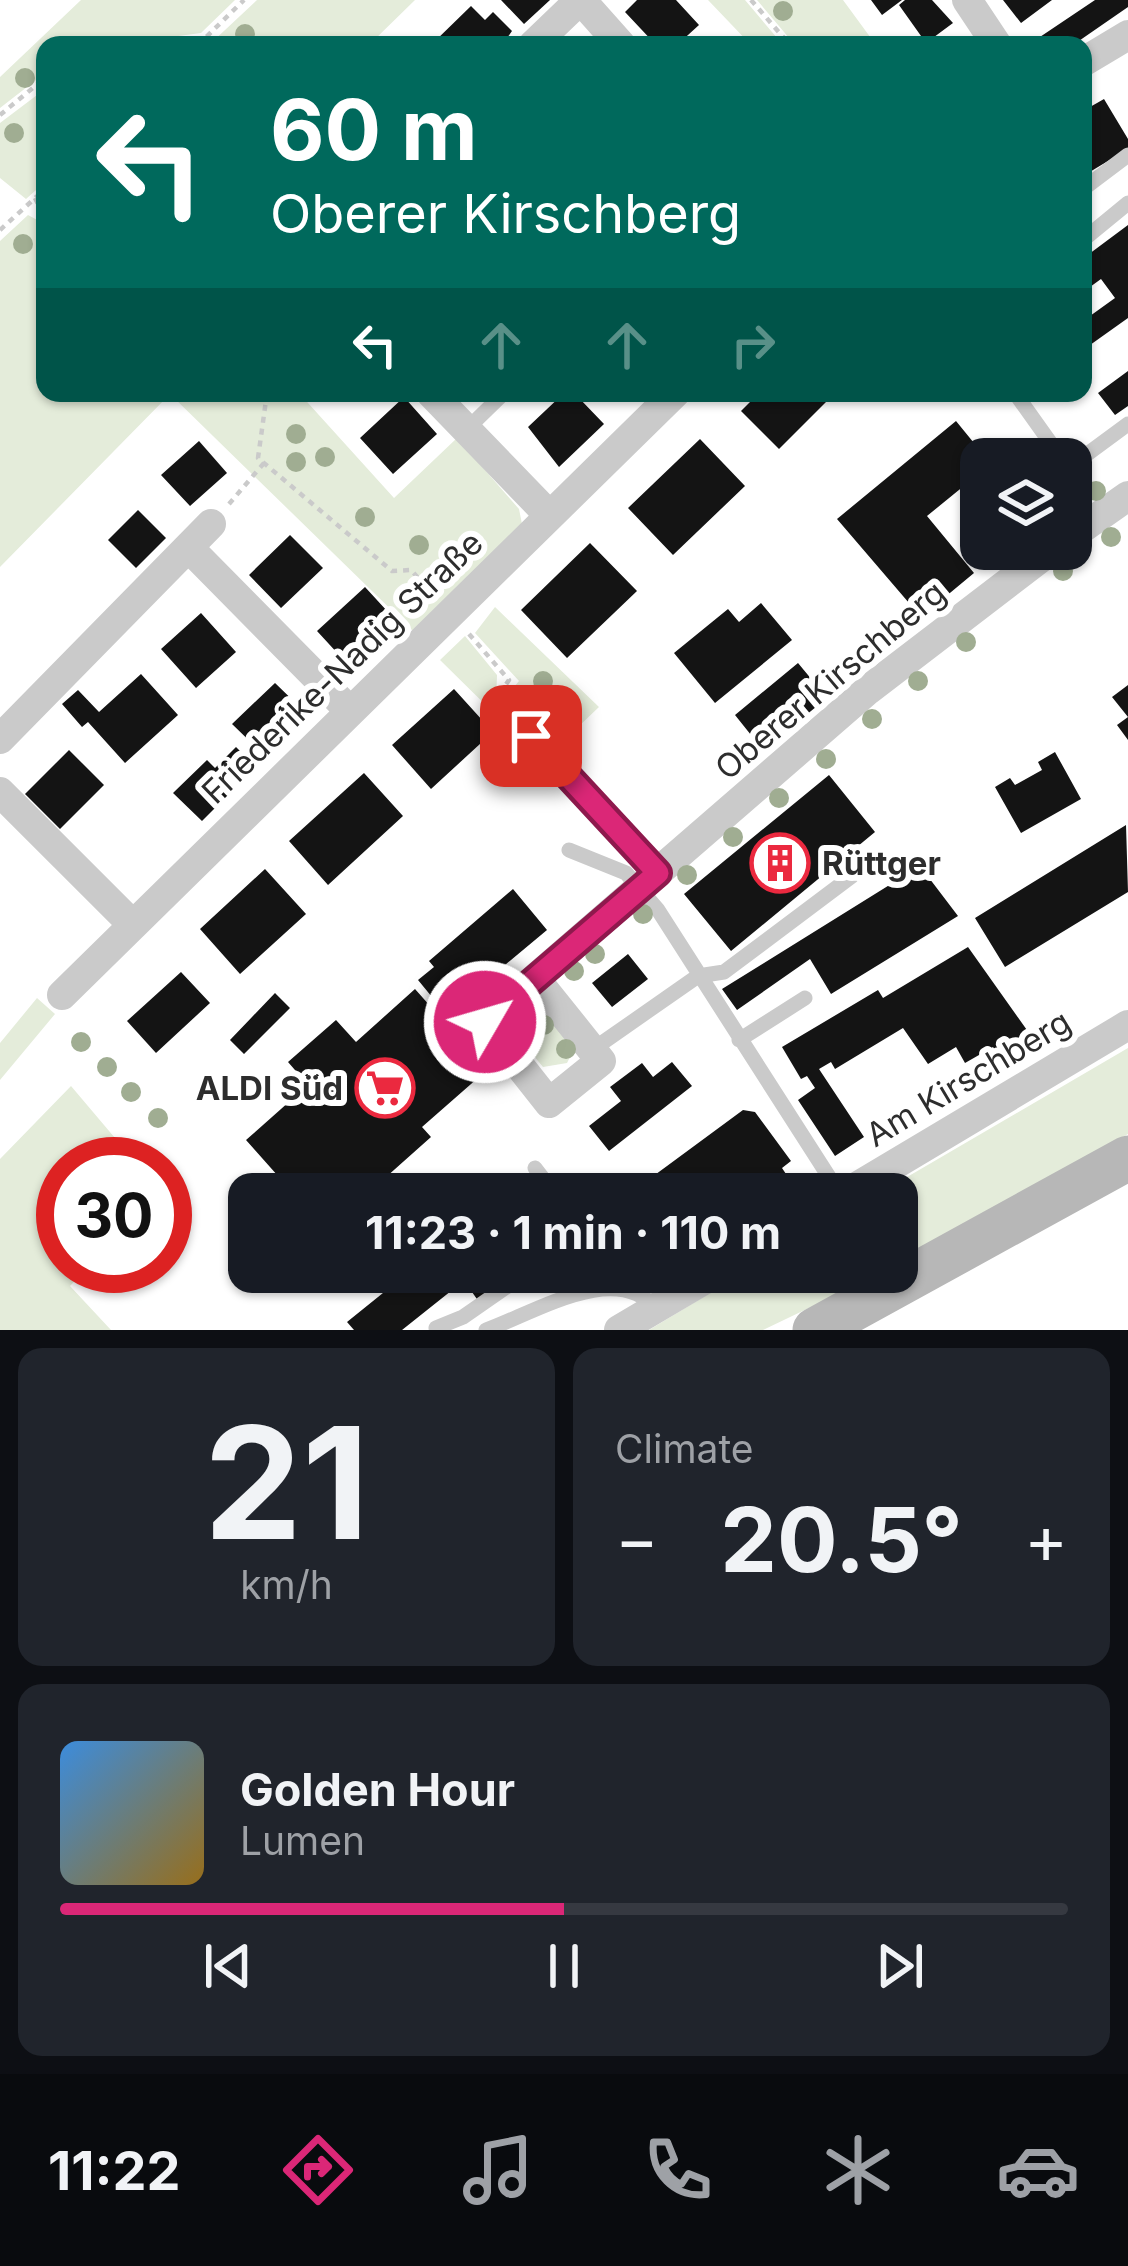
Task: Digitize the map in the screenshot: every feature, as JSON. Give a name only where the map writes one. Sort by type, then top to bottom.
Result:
[{"type":"street","points":[[542,36],[580,0],[613,36]]},
{"type":"street","points":[[967,0],[991,36]]},
{"type":"street","points":[[1092,57],[1128,35]]},
{"type":"street","points":[[1092,62],[1128,60]]},
{"type":"street","points":[[440,402],[548,514]]},
{"type":"street","name":"Friederike-Nadig Straße","points":[[62,995],[666,402]]},
{"type":"street","points":[[1092,521],[1128,496]]},
{"type":"street","points":[[0,739],[211,524]]},
{"type":"street","points":[[190,548],[348,709]]},
{"type":"street","name":"Oberer Kirschberg","points":[[592,1050],[601,1061],[549,1103],[485,1022],[868,690],[1025,570]]},
{"type":"street","points":[[0,793],[133,925]]},
{"type":"street","points":[[537,981],[592,1050]]},
{"type":"street","name":"Am Kirschberg","points":[[877,1173],[1128,1024]]},
{"type":"street","points":[[814,1330],[1128,1158]]},
{"type":"street","points":[[619,1330],[673,1293]]},
{"type":"lane","points":[[1092,182],[1128,155]]},
{"type":"lane","points":[[1092,232],[1128,202]]},
{"type":"lane","points":[[466,430],[495,402]]},
{"type":"lane","points":[[1021,402],[1047,438]]},
{"type":"lane","points":[[1092,451],[1128,424]]},
{"type":"lane","points":[[531,736],[649,881],[698,976],[828,1173]]},
{"type":"lane","points":[[569,850],[649,881]]},
{"type":"lane","points":[[592,1050],[698,976],[724,972],[851,876]]},
{"type":"lane","points":[[739,1040],[806,998]]},
{"type":"lane","points":[[535,1168],[539,1173]]},
{"type":"lane","points":[[436,1329],[498,1293]]},
{"type":"lane","points":[[487,1330],[595,1293]]},
{"type":"path","points":[[207,36],[244,0]]},
{"type":"path","points":[[751,0],[782,36]]},
{"type":"path","points":[[0,115],[36,85]]},
{"type":"path","points":[[0,230],[35,198]]},
{"type":"path","points":[[266,402],[258,458],[392,571],[411,570],[509,680],[500,693],[502,704],[531,736]]},
{"type":"path","points":[[211,524],[264,463]]},
{"type":"green space","points":[[81,0],[235,0],[201,33],[43,36]]},
{"type":"green space","points":[[257,0],[415,0],[378,36],[219,36]]},
{"type":"green space","points":[[708,0],[745,0],[775,36],[742,36]]},
{"type":"green space","points":[[757,0],[843,0],[869,36],[787,36]]},
{"type":"green space","points":[[36,43],[36,80],[0,108],[0,77]]},
{"type":"green space","points":[[36,96],[36,190],[26,199],[0,178],[0,123]]},
{"type":"green space","points":[[28,215],[36,219],[36,402],[162,402],[0,567],[0,241]]},
{"type":"green space","points":[[178,402],[307,402],[394,498],[457,438],[519,509],[522,524],[413,631]]},
{"type":"green space","points":[[495,607],[599,707],[553,751],[508,704],[505,698],[519,681],[475,633]]},
{"type":"green space","points":[[465,636],[497,675],[496,704],[519,738],[440,660]]},
{"type":"green space","points":[[37,998],[55,1014],[0,1080],[0,1043]]},
{"type":"green space","points":[[533,1010],[547,1012],[573,1051],[567,1063],[543,1067],[519,1038],[521,1017]]},
{"type":"green space","points":[[1128,1048],[1128,1134],[918,1253],[918,1173],[914,1173]]},
{"type":"green space","points":[[71,1086],[114,1137],[36,1137],[36,1293],[77,1293],[111,1330],[0,1330],[0,1159]]},
{"type":"green space","points":[[710,1293],[840,1293],[763,1330],[649,1330]]},
{"type":"building","points":[[501,0],[550,0],[524,24]]},
{"type":"building","points":[[637,0],[676,0],[699,25],[687,36],[648,36],[625,12]]},
{"type":"building","points":[[871,0],[902,0],[882,15]]},
{"type":"building","points":[[905,0],[932,0],[953,23],[935,36],[921,36],[899,5]]},
{"type":"building","points":[[1003,0],[1052,0],[1021,23]]},
{"type":"building","points":[[1095,0],[1128,0],[1128,7],[1086,36],[1041,36]]},
{"type":"building","points":[[471,6],[485,20],[493,12],[512,31],[508,36],[440,36]]},
{"type":"building","points":[[1104,99],[1128,139],[1128,149],[1092,171],[1092,106]]},
{"type":"building","points":[[1128,225],[1128,318],[1092,344],[1092,315],[1115,298],[1101,279],[1092,286],[1092,252]]},
{"type":"building","points":[[1128,371],[1128,406],[1115,415],[1098,393]]},
{"type":"building","points":[[399,402],[408,402],[437,434],[393,474],[360,438]]},
{"type":"building","points":[[554,402],[583,402],[604,424],[559,467],[528,427]]},
{"type":"building","points":[[750,402],[826,402],[779,449],[741,411]]},
{"type":"building","points":[[956,421],[970,438],[960,438],[960,489],[927,516],[960,556],[960,570],[974,573],[921,617],[837,519]]},
{"type":"building","points":[[700,439],[745,486],[673,555],[628,508]]},
{"type":"building","points":[[199,441],[227,473],[190,506],[161,475]]},
{"type":"building","points":[[138,510],[166,538],[136,568],[108,540]]},
{"type":"building","points":[[290,535],[323,568],[281,608],[249,575]]},
{"type":"building","points":[[590,543],[637,591],[567,658],[521,610]]},
{"type":"building","points":[[365,587],[399,624],[351,668],[317,631]]},
{"type":"building","points":[[761,603],[792,640],[715,703],[674,653],[728,609],[739,622]]},
{"type":"building","points":[[201,613],[236,652],[196,688],[161,649]]},
{"type":"building","points":[[798,663],[827,698],[763,750],[735,715]]},
{"type":"building","points":[[141,674],[178,715],[125,763],[88,722],[82,727],[62,704],[78,690],[99,712]]},
{"type":"building","points":[[275,683],[306,713],[267,758],[232,724]]},
{"type":"building","points":[[1128,685],[1128,717],[1112,697]]},
{"type":"building","points":[[454,689],[493,732],[431,789],[392,745]]},
{"type":"building","points":[[1128,717],[1128,740],[1117,725]]},
{"type":"building","points":[[236,747],[256,767],[202,821],[173,793],[207,760],[215,768]]},
{"type":"building","points":[[69,750],[104,785],[60,829],[25,794]]},
{"type":"building","points":[[1055,752],[1081,799],[1021,833],[995,787],[1010,778],[1015,785],[1042,770],[1038,762]]},
{"type":"building","points":[[364,773],[403,816],[328,885],[289,841]]},
{"type":"building","name":"Rüttger","points":[[829,775],[875,832],[731,951],[684,894]]},
{"type":"building","points":[[1126,825],[1128,892],[1005,967],[975,918]]},
{"type":"building","name":"Rüttger","points":[[920,866],[958,916],[831,994],[810,959],[737,1010],[722,989]]},
{"type":"building","points":[[265,869],[306,914],[240,974],[200,929]]},
{"type":"building","points":[[513,889],[547,930],[446,1014],[418,980],[434,967],[429,961]]},
{"type":"building","points":[[968,947],[1034,1040],[1003,1062],[993,1047],[965,1063],[956,1047],[928,1064],[903,1028],[835,1069],[831,1062],[819,1069],[864,1137],[835,1156],[798,1100],[815,1088],[807,1076],[801,1079],[782,1047],[878,990],[883,998]]},
{"type":"building","points":[[628,954],[648,979],[612,1007],[592,983]]},
{"type":"building","points":[[181,972],[210,1003],[156,1053],[127,1021]]},
{"type":"building","name":"ALDI Süd","points":[[415,989],[487,1070],[422,1127],[431,1137],[391,1173],[275,1173],[246,1140],[308,1085],[288,1062],[336,1020],[356,1042]]},
{"type":"building","points":[[275,993],[290,1008],[244,1054],[230,1040]]},
{"type":"building","points":[[672,1062],[692,1086],[609,1151],[589,1126],[621,1101],[610,1087],[642,1063],[653,1077]]},
{"type":"building","points":[[743,1110],[755,1112],[791,1161],[782,1168],[785,1173],[658,1173]]},
{"type":"building","points":[[383,1293],[448,1293],[402,1330],[354,1330],[347,1322]]},
{"type":"place","name":"Rüttger","points":[[780,863]]},
{"type":"place","name":"ALDI Süd","points":[[385,1088]]},
{"type":"route","points":[[485,1022],[658,873],[531,736]]}]
